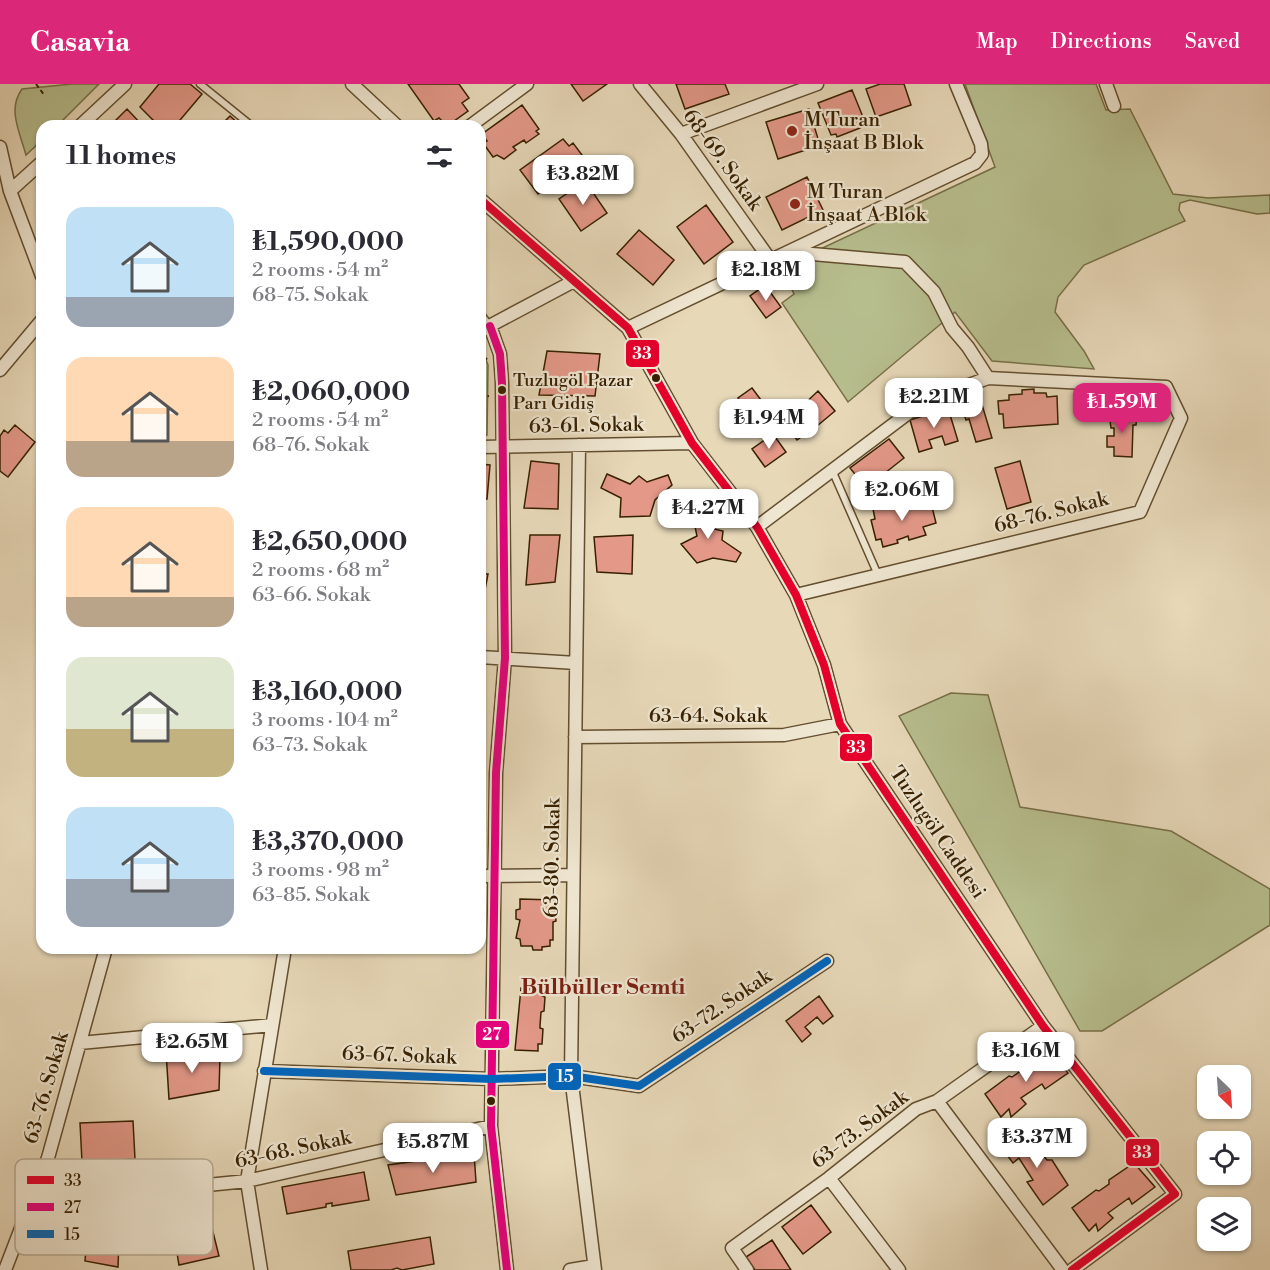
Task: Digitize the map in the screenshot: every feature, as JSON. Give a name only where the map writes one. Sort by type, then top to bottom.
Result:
[{"type":"street","points":[[86,120],[125,84]]},
{"type":"street","points":[[352,84],[391,120]]},
{"type":"street","points":[[478,120],[527,84]]},
{"type":"street","name":"68-69. Sokak","points":[[640,84],[681,134],[771,261]]},
{"type":"street","points":[[681,134],[817,84]]},
{"type":"street","points":[[628,328],[970,167],[982,154],[981,144],[956,84]]},
{"type":"street","points":[[1106,84],[1114,106]]},
{"type":"street","points":[[0,147],[10,191],[36,260]]},
{"type":"street","points":[[10,191],[36,167]]},
{"type":"street","name":"Tuzlugöl Caddesi","points":[[486,204],[628,328],[692,443],[757,527],[796,595],[824,665],[840,724],[1043,1026],[1175,1194],[1072,1270]]},
{"type":"street","points":[[757,527],[923,402],[988,378],[968,347],[952,328],[934,292],[905,262],[788,252]]},
{"type":"street","points":[[486,328],[574,281]]},
{"type":"street","points":[[0,370],[36,327]]},
{"type":"street","points":[[486,331],[500,354],[505,658],[496,773],[491,1126],[507,1270]]},
{"type":"street","name":"68-76. Sokak","points":[[796,595],[1140,512],[1181,418],[1166,387],[988,378]]},
{"type":"street","name":"63-61. Sokak","points":[[486,447],[692,443]]},
{"type":"street","name":"63-80. Sokak","points":[[579,445],[571,1076],[595,1268]]},
{"type":"street","points":[[486,657],[576,663]]},
{"type":"street","name":"63-64. Sokak","points":[[575,736],[784,735],[840,724]]},
{"type":"street","points":[[486,876],[573,875]]},
{"type":"street","name":"63-76. Sokak","points":[[48,1159],[104,954]]},
{"type":"street","points":[[261,1270],[246,1181],[284,954]]},
{"type":"street","name":"63-72. Sokak","points":[[639,1086],[827,961]]},
{"type":"street","points":[[80,1043],[272,1025]]},
{"type":"street","name":"63-73. Sokak","points":[[747,1270],[732,1248],[829,1178],[916,1109],[937,1101],[1043,1026]]},
{"type":"street","name":"63-67. Sokak","points":[[264,1071],[492,1079],[571,1076],[639,1086]]},
{"type":"street","points":[[937,1101],[1063,1270]]},
{"type":"street","name":"63-68. Sokak","points":[[213,1184],[246,1181],[491,1126]]},
{"type":"street","points":[[829,1178],[899,1270]]},
{"type":"street","name":"63-76. Sokak","points":[[7,1268],[15,1245]]},
{"type":"street","points":[[570,1270],[595,1268]]},
{"type":"lane","points":[[200,84],[245,120]]},
{"type":"lane","points":[[832,470],[878,575]]},
{"type":"path","points":[[36,84],[45,96]]},
{"type":"green space","points":[[99,84],[63,120],[36,120],[36,146],[26,155],[15,113],[15,105],[22,89]]},
{"type":"green space","points":[[965,84],[1096,84],[1106,110],[1130,109],[1173,194],[1208,198],[1270,195],[1270,213],[1257,214],[1190,200],[1180,203],[1179,210],[1185,221],[1084,265],[1058,297],[1055,312],[1084,351],[1094,369],[992,361],[955,312],[848,402],[782,303],[794,294],[782,267],[995,167]]},
{"type":"green space","points":[[486,360],[488,365],[486,436]]},
{"type":"green space","points":[[951,693],[988,695],[1020,807],[1171,831],[1270,889],[1270,925],[1102,1031],[1080,1031],[899,716]]},
{"type":"building","points":[[159,84],[190,84],[202,94],[180,120],[153,120],[140,107]]},
{"type":"building","points":[[408,84],[459,84],[469,98],[462,103],[468,111],[455,120],[439,118],[433,120]]},
{"type":"building","points":[[571,84],[607,84],[583,101]]},
{"type":"building","points":[[676,84],[725,84],[729,94],[685,109]]},
{"type":"building","points":[[880,84],[904,84],[911,105],[876,117],[866,89]]},
{"type":"building","points":[[852,90],[865,122],[859,124],[860,128],[837,137],[836,134],[831,135],[818,103]]},
{"type":"building","points":[[522,105],[539,129],[536,131],[539,134],[526,143],[524,140],[513,147],[516,150],[504,159],[497,155],[493,157],[486,147],[486,131]]},
{"type":"building","points":[[127,109],[137,120],[116,120]]},
{"type":"building","name":"M Turan İnşaat B Blok","points":[[809,109],[819,142],[814,144],[815,147],[778,159],[766,122]]},
{"type":"building","points":[[563,139],[569,146],[573,143],[582,155],[578,159],[580,162],[538,194],[520,170]]},
{"type":"building","name":"M Turan İnşaat A Blok","points":[[807,177],[823,210],[782,230],[766,197]]},
{"type":"building","points":[[585,181],[607,213],[581,231],[559,199]]},
{"type":"building","points":[[706,205],[733,242],[704,264],[677,227]]},
{"type":"building","points":[[639,230],[674,260],[653,285],[617,254]]},
{"type":"building","points":[[765,285],[781,307],[766,318],[750,296]]},
{"type":"building","points":[[547,351],[600,354],[595,396],[539,395]]},
{"type":"building","points":[[752,388],[773,416],[759,426],[738,398]]},
{"type":"building","points":[[1034,389],[1034,393],[1046,393],[1047,397],[1057,396],[1058,424],[1004,428],[1003,414],[999,414],[998,401],[1009,400],[1009,395],[1022,394],[1022,390]]},
{"type":"building","points":[[818,391],[835,411],[817,426],[801,407]]},
{"type":"building","points":[[980,398],[992,438],[976,442],[969,419],[966,420],[961,404]]},
{"type":"building","points":[[797,408],[812,429],[797,440],[782,420]]},
{"type":"building","points":[[948,408],[958,441],[945,445],[942,436],[929,440],[932,448],[919,452],[910,420]]},
{"type":"building","points":[[1109,413],[1137,414],[1136,425],[1133,425],[1132,457],[1114,456],[1114,447],[1107,447],[1107,436],[1114,436]]},
{"type":"building","points":[[15,425],[35,442],[8,477],[0,471],[0,436],[4,430],[8,433]]},
{"type":"building","points":[[773,434],[786,452],[765,467],[752,449]]},
{"type":"building","points":[[889,439],[904,458],[866,488],[850,468]]},
{"type":"building","points":[[531,461],[559,464],[558,509],[524,508]]},
{"type":"building","points":[[1020,461],[1031,502],[1007,509],[995,468]]},
{"type":"building","points":[[486,465],[490,465],[486,499]]},
{"type":"building","points":[[607,474],[630,484],[639,476],[647,482],[668,475],[672,485],[655,500],[650,516],[620,517],[621,498],[601,488]]},
{"type":"building","points":[[915,497],[918,507],[931,503],[936,523],[923,527],[926,535],[909,540],[908,536],[897,540],[898,543],[883,547],[881,539],[876,540],[871,520],[875,519],[873,509],[887,505],[888,509],[899,506],[898,502]]},
{"type":"building","points":[[705,504],[710,528],[723,531],[722,540],[741,553],[736,562],[713,558],[697,563],[681,544],[697,536],[691,507]]},
{"type":"building","points":[[530,535],[560,535],[555,582],[526,585]]},
{"type":"building","points":[[633,535],[632,574],[597,572],[594,537]]},
{"type":"building","points":[[520,899],[554,900],[556,921],[553,922],[553,940],[550,940],[550,946],[542,947],[542,950],[533,950],[532,946],[521,946],[520,939],[516,938],[520,920],[516,919],[516,910],[520,909]]},
{"type":"building","points":[[521,988],[542,990],[542,996],[545,997],[540,1026],[543,1029],[542,1044],[538,1044],[538,1051],[515,1050]]},
{"type":"building","points":[[819,996],[833,1016],[823,1024],[817,1017],[805,1027],[811,1034],[802,1042],[786,1021]]},
{"type":"building","points":[[1047,1048],[1068,1073],[1045,1089],[1042,1084],[1021,1098],[1026,1104],[1011,1117],[1009,1109],[1001,1117],[985,1094],[1009,1076],[1012,1077],[1022,1070],[1022,1065]]},
{"type":"building","points":[[166,1051],[220,1057],[219,1090],[169,1099]]},
{"type":"building","points":[[133,1121],[135,1159],[82,1159],[80,1123]]},
{"type":"building","points":[[1027,1135],[1047,1160],[1052,1160],[1068,1185],[1043,1205],[1027,1182],[1033,1180],[1019,1158],[1013,1163],[1001,1147]]},
{"type":"building","points":[[474,1153],[476,1182],[396,1195],[388,1165]]},
{"type":"building","points":[[1134,1163],[1155,1187],[1132,1204],[1129,1198],[1108,1213],[1113,1218],[1098,1231],[1096,1224],[1089,1231],[1072,1208],[1096,1190],[1099,1191],[1109,1184],[1109,1180]]},
{"type":"building","points":[[364,1172],[369,1200],[332,1206],[332,1203],[326,1204],[326,1207],[287,1214],[282,1187]]},
{"type":"building","points":[[811,1205],[831,1232],[803,1254],[782,1227]]},
{"type":"building","points":[[213,1232],[219,1256],[179,1265],[177,1255],[213,1255]]},
{"type":"building","points":[[430,1237],[434,1264],[402,1270],[397,1268],[351,1270],[348,1251]]},
{"type":"building","points":[[772,1240],[791,1270],[755,1270],[746,1257]]},
{"type":"building","points":[[85,1255],[118,1255],[118,1267],[85,1261]]},
{"type":"transit line","name":"33","points":[[486,204],[628,328],[692,443],[757,527],[796,595],[824,665],[840,724],[1043,1026],[1175,1194],[1072,1270]]},
{"type":"transit line","name":"27","points":[[490,326],[500,354],[502,383],[505,658],[496,773],[491,1126],[507,1270]]},
{"type":"transit line","name":"15","points":[[264,1071],[492,1079],[571,1076],[639,1086],[827,961]]},
{"type":"place","name":"M Turan İnşaat B Blok","points":[[792,131]]},
{"type":"place","name":"M Turan İnşaat A Blok","points":[[795,204]]},
{"type":"place","name":"Tuzlugöl Pazar Parı Gidiş","points":[[502,390]]},
{"type":"district","name":"Bülbüller Semti","points":[[603,987]]}]
